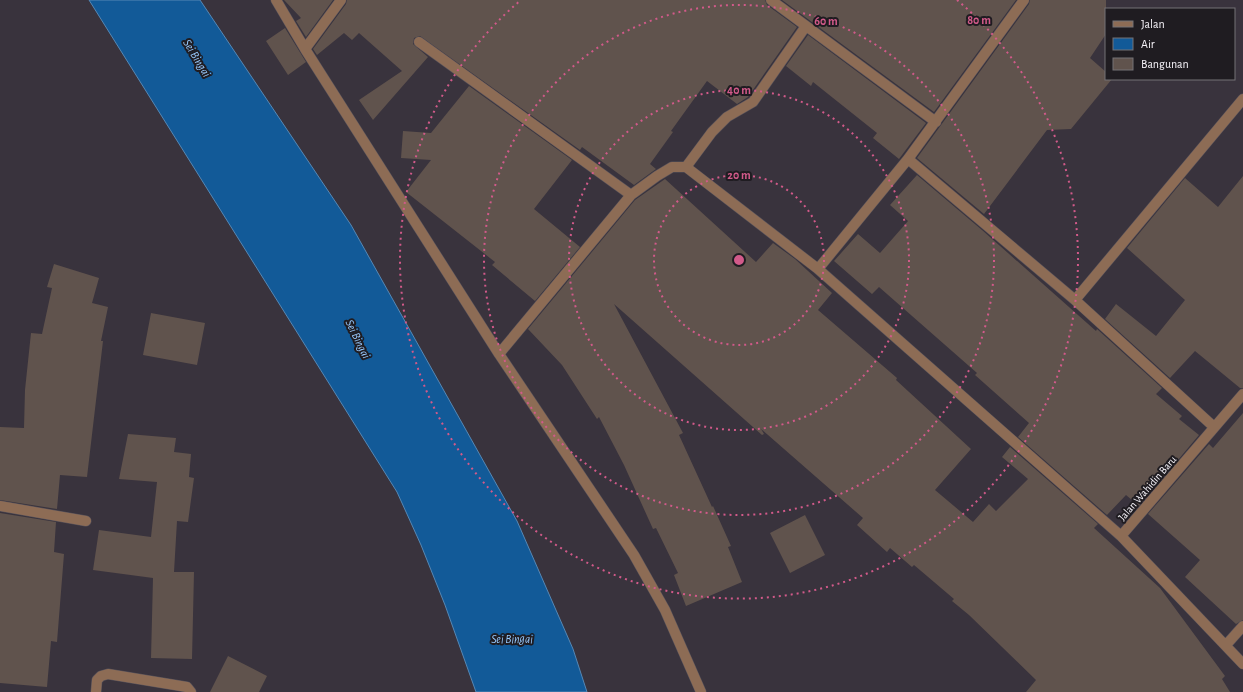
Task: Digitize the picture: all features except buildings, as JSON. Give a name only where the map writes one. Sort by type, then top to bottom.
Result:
[{"type":"street","points":[[276,0],[305,49],[499,354],[634,554],[665,610],[701,692]]},
{"type":"street","points":[[305,49],[341,0]]},
{"type":"street","points":[[771,0],[936,122]]},
{"type":"street","points":[[818,269],[908,159],[1024,0]]},
{"type":"street","points":[[686,166],[712,132],[727,117],[753,102],[806,26]]},
{"type":"street","points":[[419,42],[631,195]]},
{"type":"street","points":[[1075,300],[1243,99]]},
{"type":"street","points":[[908,159],[1075,300],[1214,427]]},
{"type":"street","points":[[499,354],[631,195],[672,167],[686,166],[818,269],[1121,536]]},
{"type":"street","name":"Jalan Wahidin Baru","points":[[1243,394],[1121,536],[1243,664]]},
{"type":"street","points":[[0,506],[86,521]]},
{"type":"street","points":[[1226,645],[1243,626]]},
{"type":"street","points":[[96,692],[97,680],[108,674],[187,686],[191,692]]},
{"type":"water","name":"Sei Bingai","points":[[89,0],[200,0],[351,225],[517,521],[573,649],[587,692],[476,692],[445,605],[421,545],[397,492]]}]
